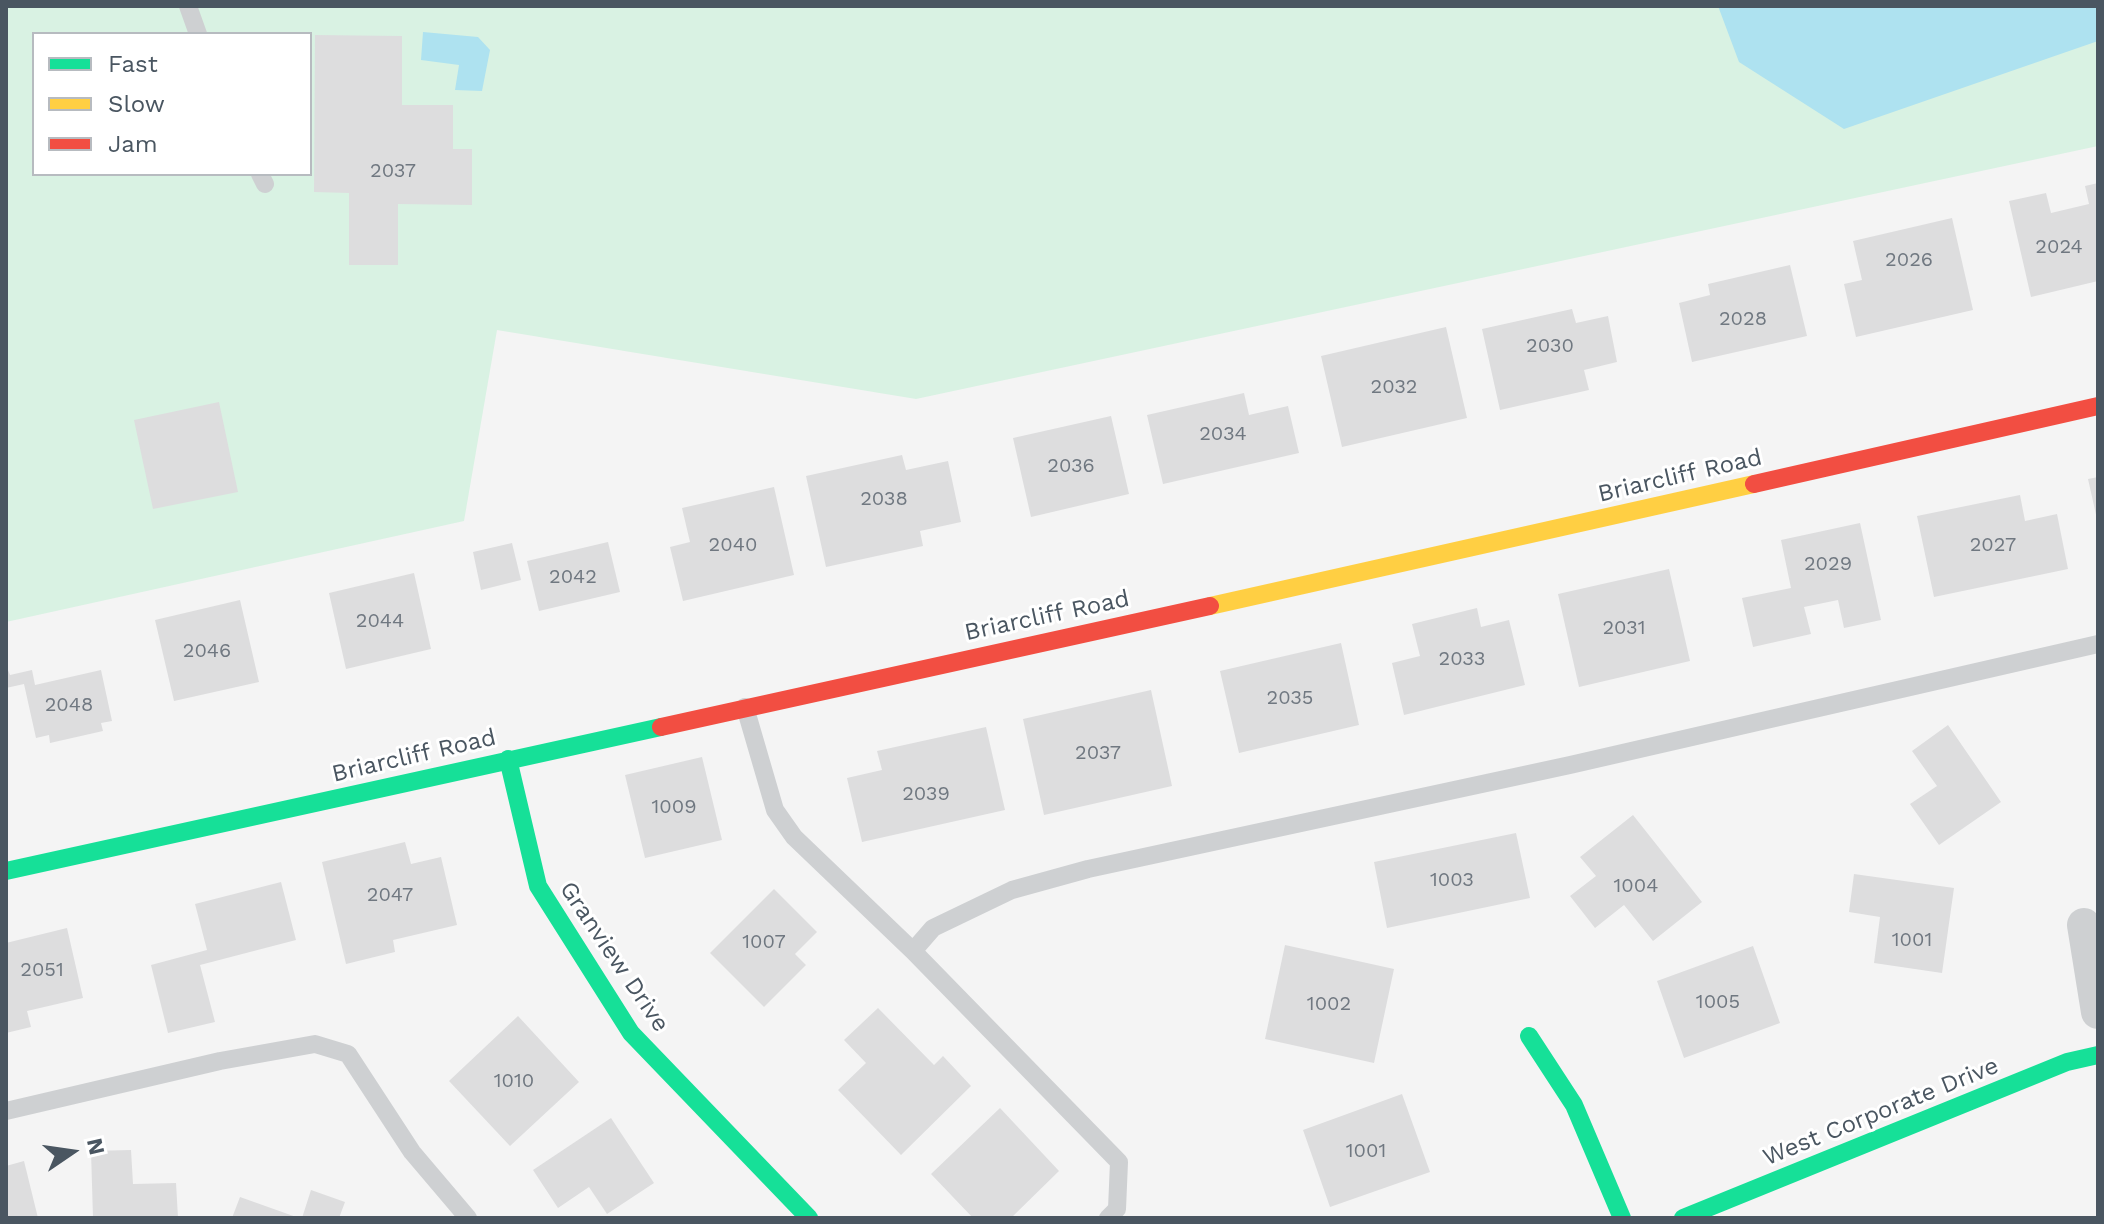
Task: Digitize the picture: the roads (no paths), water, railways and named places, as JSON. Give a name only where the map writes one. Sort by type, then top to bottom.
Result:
[{"type":"street","name":"Briarcliff Road","points":[[6,871],[2098,406]]},
{"type":"street","name":"Granview Drive","points":[[508,759],[538,886],[631,1033],[809,1218]]},
{"type":"street","points":[[2084,925],[2098,1012]]},
{"type":"street","points":[[1529,1036],[1574,1105],[1622,1218]]},
{"type":"street","name":"West Corporate Drive","points":[[1683,1218],[2067,1062],[2098,1055]]},
{"type":"lane","points":[[188,6],[197,32]]},
{"type":"lane","points":[[913,951],[933,928],[1012,890],[1088,869],[1570,765],[2098,644]]},
{"type":"lane","points":[[745,707],[775,810],[794,837],[913,951],[1119,1162],[1117,1209],[1108,1218]]},
{"type":"lane","points":[[6,1111],[220,1061],[315,1044],[348,1054],[412,1152],[468,1218]]},
{"type":"water","points":[[1718,6],[2098,6],[2098,41],[1844,129],[1739,62]]},
{"type":"water","points":[[423,32],[478,37],[490,50],[482,91],[455,90],[459,65],[421,60]]}]
